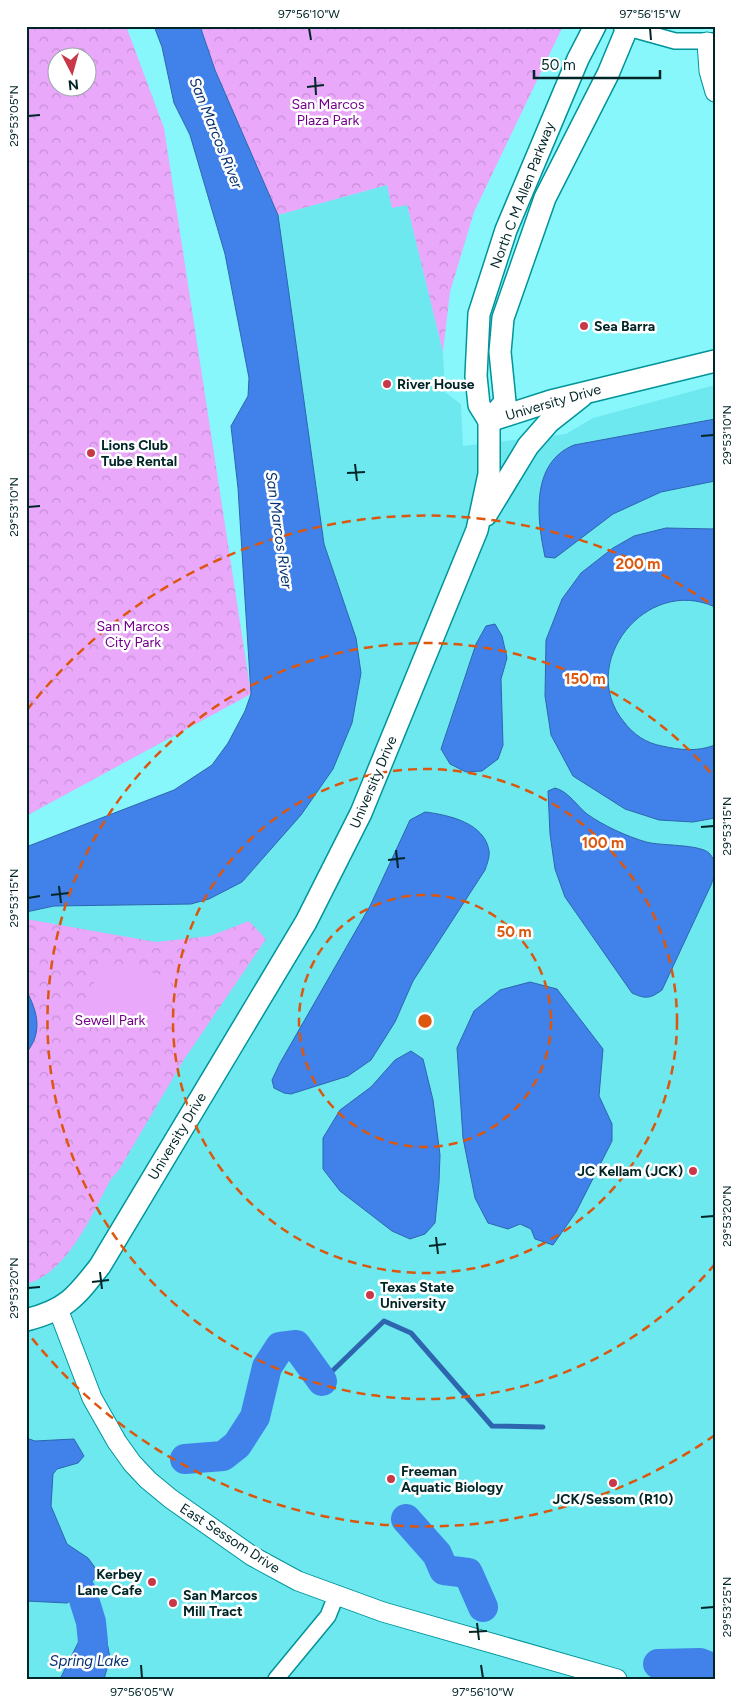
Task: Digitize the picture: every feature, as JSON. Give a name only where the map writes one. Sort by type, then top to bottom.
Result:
[{"type":"main road","name":"North C M Allen Parkway","points":[[595,26],[556,110],[506,230],[479,314],[476,376],[479,405],[489,421],[505,402],[500,352],[503,318],[545,198],[608,74],[625,27]]},
{"type":"main road","points":[[556,110],[583,124]]},
{"type":"main road","name":"University Drive","points":[[26,1320],[58,1309],[80,1292],[100,1266],[315,906],[361,813],[477,530],[489,474],[489,421],[550,401],[715,361]]},
{"type":"main road","points":[[477,530],[528,446],[549,422],[590,391]]},
{"type":"street","points":[[625,27],[676,41],[711,42],[709,72],[715,92]]},
{"type":"street","name":"East Sessom Drive","points":[[58,1309],[92,1398],[117,1442],[148,1480],[252,1556],[298,1581],[383,1612],[617,1679]]},
{"type":"street","points":[[276,1679],[298,1650],[322,1624],[336,1596]]},
{"type":"shaded area","name":"Texas State University","points":[[387,185],[392,207],[407,204],[443,352],[445,392],[461,404],[463,446],[566,434],[593,418],[715,385],[715,1679],[26,1679],[26,912],[54,906],[93,905],[356,638],[323,541],[278,215]]},
{"type":"green space","name":"San Marcos City Park","points":[[26,26],[126,26],[164,128],[251,694],[26,816]]},
{"type":"green space","name":"San Marcos Plaza Park","points":[[200,26],[563,26],[474,212],[450,292],[443,352],[407,205],[392,208],[387,185],[278,215],[215,70]]},
{"type":"green space","name":"Sewell Park","points":[[26,919],[156,942],[210,936],[249,921],[266,939],[183,1061],[119,1170],[111,1179],[77,1240],[54,1268],[41,1278],[26,1284]]},
{"type":"green space","points":[[98,962],[172,977],[160,1025],[89,1010]]},
{"type":"water","points":[[154,26],[200,26],[215,70],[278,215],[324,544],[356,638],[361,673],[352,723],[333,769],[301,815],[242,882],[209,899],[191,904],[54,906],[26,912],[26,847],[174,790],[212,765],[228,743],[245,711],[251,694],[238,488],[231,426],[248,396],[249,378],[225,254],[190,135],[174,103],[162,47]]},
{"type":"water","points":[[715,419],[715,481],[661,492],[613,514],[555,558],[545,557],[540,526],[540,493],[543,478],[550,465],[560,453],[574,445]]},
{"type":"water","points":[[666,528],[715,529],[715,607],[689,600],[665,603],[643,614],[626,631],[614,652],[608,675],[611,699],[624,722],[641,738],[656,745],[682,749],[702,749],[715,745],[715,818],[693,822],[659,820],[625,809],[573,776],[551,735],[545,696],[546,640],[562,599],[581,573],[613,548],[634,536]]},
{"type":"water","points":[[495,624],[502,636],[507,658],[501,679],[503,745],[498,759],[482,771],[466,772],[450,764],[441,749],[476,644],[486,626]]},
{"type":"water","points":[[555,788],[568,795],[587,814],[615,830],[646,842],[704,850],[714,860],[714,873],[711,885],[662,990],[654,995],[644,997],[632,993],[565,897],[555,869],[550,834],[548,791]]},
{"type":"water","points":[[425,812],[455,818],[473,827],[481,834],[486,841],[489,851],[485,870],[413,981],[395,1022],[371,1060],[348,1076],[291,1094],[274,1088],[272,1080],[280,1063],[370,906],[410,820]]},
{"type":"water","points":[[530,982],[557,989],[603,1049],[599,1096],[612,1124],[612,1141],[576,1212],[553,1245],[535,1239],[531,1229],[520,1224],[508,1229],[488,1223],[475,1198],[463,1138],[457,1048],[474,1011],[500,990]]},
{"type":"water","points":[[26,990],[36,1014],[37,1030],[35,1038],[26,1053]]},
{"type":"water","points":[[411,1051],[423,1059],[433,1100],[440,1155],[435,1223],[425,1234],[410,1239],[392,1231],[340,1191],[323,1169],[323,1138],[340,1110],[371,1087],[395,1060]]},
{"type":"water","points":[[26,1438],[35,1441],[74,1439],[84,1456],[78,1463],[57,1469],[53,1474],[51,1506],[67,1544],[88,1558],[99,1573],[82,1593],[67,1603],[26,1601]]},
{"type":"water","name":"Spring Lake","points":[[79,1641],[107,1642],[110,1658],[104,1679],[60,1679]]},
{"type":"waterway","points":[[322,1381],[384,1321],[411,1333],[492,1426],[543,1427]]},
{"type":"waterway","points":[[185,1459],[223,1456],[237,1445],[255,1417],[267,1367],[280,1347],[296,1345],[322,1381]]},
{"type":"waterway","points":[[406,1519],[437,1554],[444,1570],[468,1573],[483,1607]]},
{"type":"waterway","name":"San Marcos River","points":[[26,1522],[38,1543],[74,1579],[82,1593],[91,1622],[93,1642],[91,1658],[83,1679]]},
{"type":"waterway","points":[[658,1664],[700,1663],[715,1669]]},
{"type":"place","name":"Sea Barra","points":[[584,326]]},
{"type":"place","name":"River House","points":[[387,384]]},
{"type":"place","name":"Lions Club Tube Rental","points":[[91,453]]},
{"type":"place","name":"JC Kellam (JCK)","points":[[693,1171]]},
{"type":"place","name":"Texas State University","points":[[370,1295]]},
{"type":"place","name":"Freeman Aquatic Biology","points":[[391,1479]]},
{"type":"place","name":"JCK/Sessom (R10)","points":[[613,1483]]},
{"type":"place","name":"Kerbey Lane Cafe","points":[[152,1582]]},
{"type":"place","name":"San Marcos Mill Tract","points":[[173,1603]]}]
